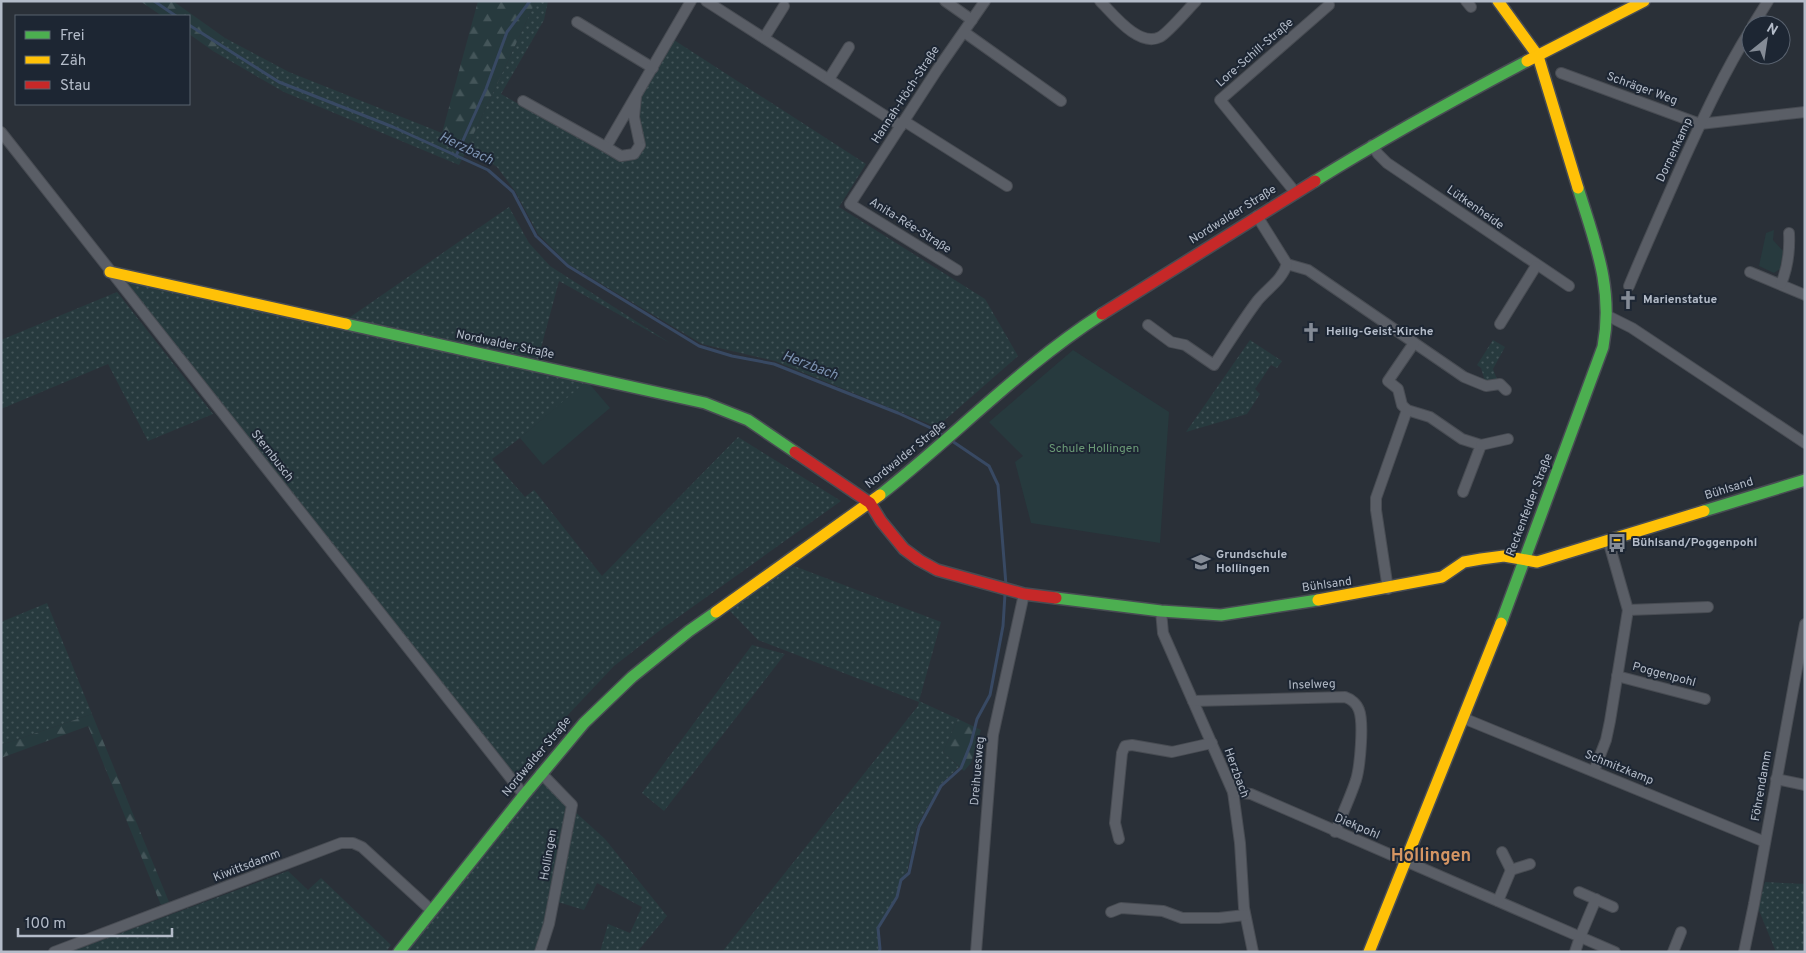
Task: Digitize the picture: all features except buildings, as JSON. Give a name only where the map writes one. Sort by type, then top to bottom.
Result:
[{"type":"street","points":[[606,147],[691,1]]},
{"type":"street","points":[[706,1],[828,79],[1007,186]]},
{"type":"street","points":[[945,1],[972,20]]},
{"type":"street","name":"Hannah-Höch-Straße","points":[[850,204],[902,123],[985,1]]},
{"type":"street","points":[[1100,1],[1132,33],[1150,40],[1160,37],[1196,1]]},
{"type":"street","name":"Nordwalder Straße","points":[[399,952],[431,910],[584,723],[632,677],[689,631],[870,503],[939,447],[1048,350],[1072,333],[1372,145],[1450,101],[1644,1]]},
{"type":"street","points":[[1759,15],[1768,1]]},
{"type":"street","name":"Reckenfelder Straße","points":[[1369,952],[1524,560],[1603,347],[1608,316],[1608,297],[1603,269],[1538,56],[1501,2]]},
{"type":"street","name":"Lore-Schill-Straße","points":[[1295,192],[1220,100],[1329,5]]},
{"type":"street","points":[[764,38],[784,6]]},
{"type":"street","points":[[577,22],[653,68]]},
{"type":"street","points":[[964,32],[1061,101]]},
{"type":"street","name":"Dornenkamp","points":[[1629,286],[1700,124],[1741,44]]},
{"type":"street","points":[[828,79],[849,47]]},
{"type":"street","name":"Schräger Weg","points":[[1561,73],[1700,124],[1805,112]]},
{"type":"street","points":[[523,100],[621,156],[634,154],[640,145],[634,117],[636,97]]},
{"type":"street","name":"Sternbusch","points":[[1,132],[524,795]]},
{"type":"street","name":"Lütkenheide","points":[[1372,145],[1387,163],[1536,266],[1569,286]]},
{"type":"street","name":"Anita-Rée-Straße","points":[[850,204],[957,270]]},
{"type":"street","points":[[1257,216],[1287,264],[1308,270],[1464,377],[1486,386],[1500,384],[1506,390]]},
{"type":"street","points":[[1781,284],[1787,270],[1790,251],[1789,233]]},
{"type":"street","points":[[1148,325],[1171,342],[1185,344],[1214,365],[1258,300],[1280,278],[1287,264]]},
{"type":"street","points":[[1500,324],[1536,266]]},
{"type":"street","name":"Nordwalder Straße","points":[[110,272],[705,403],[748,420],[870,503]]},
{"type":"street","points":[[1750,272],[1805,295]]},
{"type":"street","points":[[1608,316],[1632,328],[1805,443]]},
{"type":"street","points":[[1414,343],[1388,381],[1398,389],[1402,405],[1407,410],[1430,417],[1462,438],[1481,445],[1508,439]]},
{"type":"street","points":[[1388,589],[1376,510],[1376,498],[1407,410]]},
{"type":"street","points":[[1463,492],[1481,445]]},
{"type":"street","name":"Bühlsand","points":[[870,503],[881,521],[904,549],[937,570],[1024,594],[1161,612],[1221,615],[1241,614],[1266,608],[1342,598],[1388,589],[1442,577],[1464,562],[1504,556],[1537,562],[1805,480]]},
{"type":"street","name":"Poggenpohl","points":[[1594,771],[1606,740],[1628,610],[1608,540]]},
{"type":"street","name":"Dreihuesweg","points":[[976,952],[993,735],[1024,594]]},
{"type":"street","points":[[1628,610],[1708,608]]},
{"type":"street","name":"Herzbach","points":[[1161,612],[1163,633],[1233,792],[1240,843],[1245,915],[1253,952]]},
{"type":"street","name":"Föhrendamm","points":[[1744,952],[1776,779],[1800,670],[1805,624]]},
{"type":"street","name":"Poggenpohl","points":[[1617,676],[1705,699]]},
{"type":"street","name":"Inselweg","points":[[1193,701],[1346,697],[1352,699],[1359,710],[1361,734],[1356,779],[1335,832]]},
{"type":"street","name":"Schmitzkamp","points":[[1463,718],[1765,842]]},
{"type":"street","points":[[1120,839],[1115,823],[1122,753],[1125,746],[1132,745],[1172,752],[1212,743]]},
{"type":"street","name":"Hollingen","points":[[540,952],[549,924],[572,805],[541,774]]},
{"type":"street","points":[[1776,779],[1805,785]]},
{"type":"street","name":"Diekpohl","points":[[1233,792],[1251,794],[1614,952]]},
{"type":"street","name":"Kiwittsdamm","points":[[54,952],[342,843],[353,843],[362,847],[431,910]]},
{"type":"street","points":[[1498,901],[1510,870],[1502,852]]},
{"type":"street","points":[[1510,870],[1530,864]]},
{"type":"street","points":[[1579,892],[1613,907]]},
{"type":"street","points":[[1576,952],[1580,937],[1596,900]]},
{"type":"street","points":[[1111,912],[1121,908],[1163,910],[1182,918],[1219,918],[1245,915]]},
{"type":"street","points":[[1673,952],[1681,932]]},
{"type":"green space","points":[[140,1],[173,1],[225,38],[213,51],[190,35],[190,15],[161,15]]},
{"type":"green space","points":[[478,1],[536,1],[467,148],[442,133]]},
{"type":"green space","points":[[536,1],[548,1],[544,20],[501,94],[621,162],[637,159],[645,146],[638,116],[641,96],[674,40],[866,164],[839,207],[985,299],[1018,356],[937,427],[775,361],[702,344],[568,264],[538,234],[515,191],[497,167],[468,148],[459,165],[284,92],[213,51],[225,38],[289,72],[442,133],[467,148]]},
{"type":"green space","points":[[509,207],[529,243],[550,266],[670,343],[559,281],[538,359],[346,320]]},
{"type":"green space","points":[[1774,230],[1773,240],[1783,251],[1780,269],[1774,273],[1759,266],[1766,233]]},
{"type":"green space","points":[[123,281],[587,382],[492,459],[525,497],[534,490],[602,576],[738,437],[841,501],[663,628],[614,666],[565,718],[515,776]]},
{"type":"green space","points":[[117,292],[213,414],[148,441],[108,364],[1,409],[1,340]]},
{"type":"green space","points":[[1250,340],[1282,361],[1277,368],[1271,365],[1255,389],[1260,394],[1247,414],[1186,432]]},
{"type":"green space","points":[[1493,340],[1505,347],[1493,369],[1498,382],[1486,384],[1481,368],[1477,365]]},
{"type":"green space","name":"Schule Hollingen","points":[[1073,350],[1169,412],[1160,543],[1031,523],[1015,462],[1023,456],[989,422]]},
{"type":"green space","points":[[587,381],[610,408],[543,465],[520,438]]},
{"type":"green space","points":[[794,566],[941,622],[919,701],[958,719],[943,752],[959,767],[940,785],[917,826],[907,872],[900,880],[896,897],[877,928],[879,949],[877,952],[722,952],[918,706],[919,702],[758,640],[729,610]]},
{"type":"green space","points":[[47,603],[92,714],[1,745],[1,622]]},
{"type":"green space","points":[[752,645],[785,654],[664,811],[642,793]]},
{"type":"green space","points":[[92,714],[169,902],[161,905],[88,726],[1,758],[1,745]]},
{"type":"green space","points":[[958,719],[981,730],[971,763],[964,771],[943,752]]},
{"type":"green space","points":[[542,780],[568,806],[546,925],[537,952],[405,952]]},
{"type":"green space","points":[[573,810],[605,839],[667,916],[637,952],[600,952],[608,924],[630,933],[642,907],[597,883],[584,910],[558,902]]},
{"type":"green space","points":[[288,871],[308,890],[321,878],[391,945],[386,952],[70,952]]},
{"type":"green space","points":[[1765,882],[1805,884],[1805,952],[1776,952],[1758,908]]},
{"type":"waterway","name":"Herzbach","points":[[154,1],[175,15]]},
{"type":"waterway","points":[[456,156],[486,89],[507,32],[530,1]]},
{"type":"waterway","name":"Herzbach","points":[[190,26],[279,82],[393,127],[488,170],[513,192],[536,236],[568,266],[699,346],[732,356],[774,364],[898,413],[933,429],[945,437]]},
{"type":"waterway","name":"Herzbach","points":[[952,441],[989,466],[998,485],[1006,585]]},
{"type":"waterway","name":"Herzbach","points":[[879,952],[878,928],[897,897],[901,880],[909,873],[919,827],[941,786],[961,768],[971,743],[977,719],[990,695],[1003,626],[1005,594]]},
{"type":"traffic: fast","points":[[1315,181],[1367,149],[1527,61]]},
{"type":"traffic: fast","points":[[1501,623],[1603,347],[1606,305],[1601,266],[1578,188]]},
{"type":"traffic: fast","points":[[880,495],[1044,356],[1102,314]]},
{"type":"traffic: fast","points":[[346,324],[705,403],[748,420],[795,452]]},
{"type":"traffic: fast","points":[[1704,511],[1805,480]]},
{"type":"traffic: fast","points":[[1056,598],[1161,611],[1221,615],[1318,600]]},
{"type":"traffic: fast","points":[[399,952],[584,723],[632,677],[716,612]]},
{"type":"traffic: slow","points":[[1498,1],[1538,56],[1578,188]]},
{"type":"traffic: slow","points":[[1527,61],[1644,1]]},
{"type":"traffic: slow","points":[[110,272],[346,324]]},
{"type":"traffic: slow","points":[[716,612],[880,495]]},
{"type":"traffic: slow","points":[[1318,600],[1442,577],[1464,562],[1481,559],[1504,556],[1537,562],[1704,511]]},
{"type":"traffic: slow","points":[[1369,952],[1501,623]]},
{"type":"traffic: jam","points":[[1102,314],[1315,181]]},
{"type":"traffic: jam","points":[[795,452],[870,503],[881,521],[904,549],[919,560],[937,570],[1024,594],[1056,598]]},
{"type":"place","name":"Marienstatue","points":[[1628,300]]},
{"type":"place","name":"Heilig-Geist-Kirche","points":[[1311,332]]},
{"type":"place","name":"Bühlsand/Poggenpohl","points":[[1617,543]]},
{"type":"place","name":"Grundschule Hollingen","points":[[1201,562]]},
{"type":"district","name":"Hollingen","points":[[1431,856]]}]
